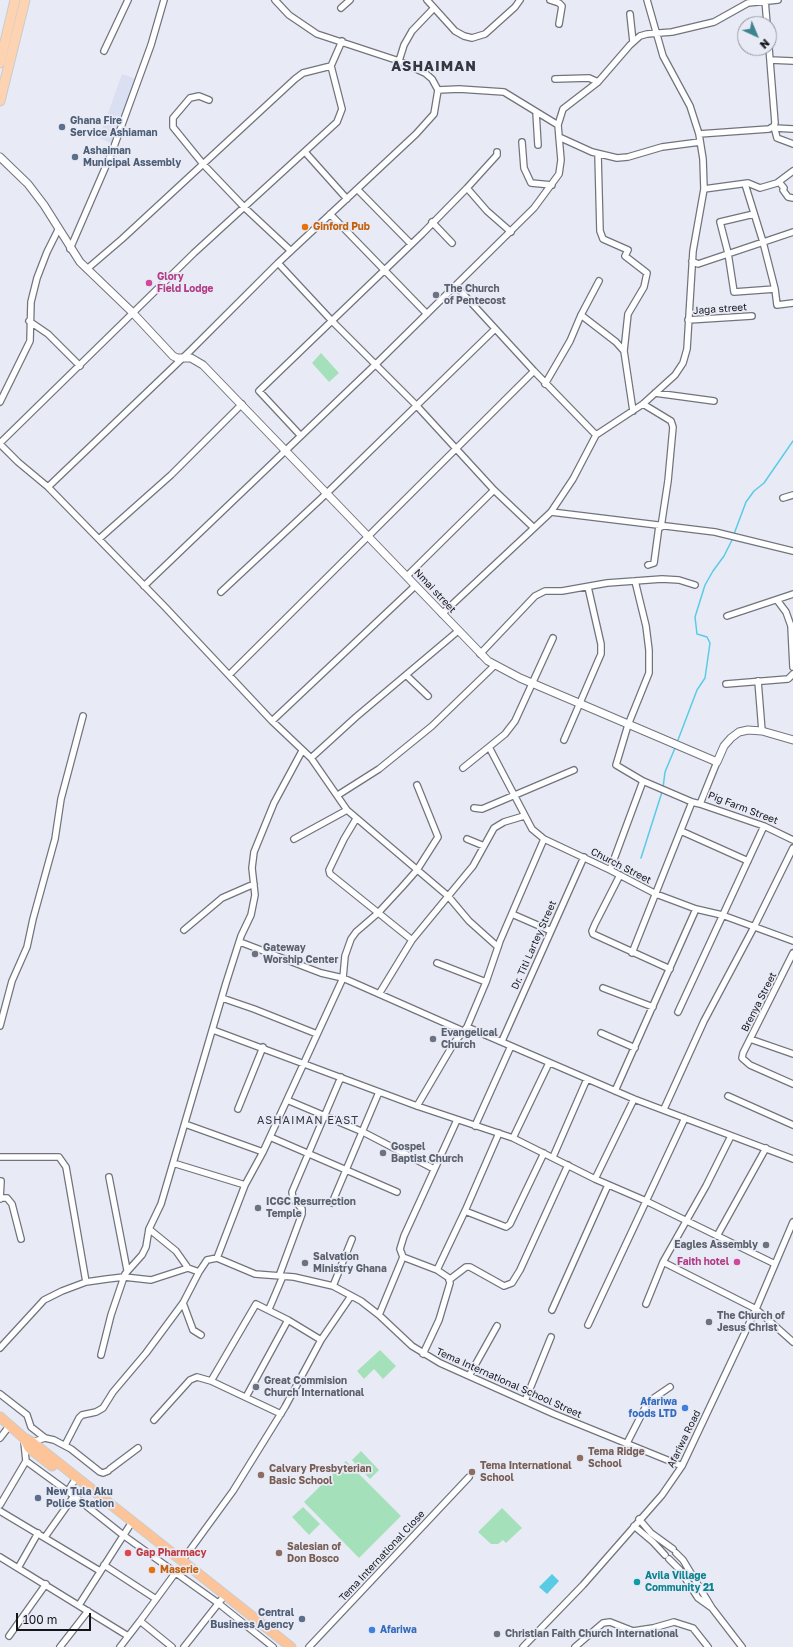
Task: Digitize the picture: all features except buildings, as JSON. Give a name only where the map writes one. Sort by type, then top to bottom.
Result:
[{"type":"highway","points":[[0,1417],[28,1440],[29,1448],[39,1457],[67,1476],[76,1478],[290,1647]]},
{"type":"main road","points":[[0,63],[16,0]]},
{"type":"main road","points":[[0,101],[25,0]]},
{"type":"street","points":[[104,51],[128,0]]},
{"type":"street","points":[[70,249],[112,152],[152,45],[164,0]]},
{"type":"street","points":[[48,488],[183,358],[278,263],[358,190],[427,123],[434,114],[438,90],[432,79],[425,73],[399,61],[328,38],[302,25],[275,0]]},
{"type":"street","points":[[341,8],[350,0]]},
{"type":"street","points":[[399,61],[404,45],[412,31],[430,4],[436,0]]},
{"type":"street","points":[[430,4],[455,31],[472,38],[485,34],[515,7],[520,0]]},
{"type":"street","points":[[550,0],[559,3],[562,6],[558,24]]},
{"type":"street","points":[[442,614],[551,512],[573,480],[596,435],[633,411],[675,375],[683,363],[688,349],[688,320],[692,261],[704,189],[703,159],[699,134],[690,106],[663,56],[647,0]]},
{"type":"street","points":[[765,0],[766,16]]},
{"type":"street","points":[[144,586],[300,435],[375,365],[534,208],[559,174],[562,160],[558,125],[563,109],[598,82],[633,42],[640,36],[700,27],[725,17],[743,5],[765,0],[778,0]]},
{"type":"street","points":[[630,14],[633,42]]},
{"type":"street","points":[[342,42],[331,66],[342,113],[337,122],[132,312],[80,366],[0,443],[99,539],[230,674],[272,721],[311,758],[347,810],[448,896],[469,921],[498,947]]},
{"type":"street","points":[[770,56],[775,123],[774,127],[777,138],[793,144]]},
{"type":"street","points":[[770,60],[793,61]]},
{"type":"street","points":[[87,269],[295,79],[308,72],[331,66]]},
{"type":"street","points":[[555,79],[589,78],[598,82]]},
{"type":"street","points":[[438,90],[459,89],[504,92],[558,125]]},
{"type":"street","points":[[209,100],[194,95],[190,98],[172,122],[173,127],[203,164],[245,208],[291,251]]},
{"type":"street","points":[[536,112],[538,145]]},
{"type":"street","points":[[699,134],[769,129],[774,127],[793,129]]},
{"type":"street","points":[[559,137],[598,154],[617,158],[628,157],[662,147],[700,142]]},
{"type":"street","points":[[522,142],[524,168],[531,183],[552,185]]},
{"type":"street","points":[[304,152],[347,199]]},
{"type":"street","points":[[300,435],[259,391],[385,271],[467,188],[497,155],[497,152]]},
{"type":"street","points":[[598,154],[600,230],[603,239],[628,250],[625,256],[647,273],[644,287],[628,314],[624,352],[633,411]]},
{"type":"street","points":[[0,157],[28,184],[44,205],[70,249],[87,269],[132,312],[173,356],[183,358]]},
{"type":"street","points":[[704,189],[745,184],[760,188],[779,182],[793,171]]},
{"type":"street","points":[[779,182],[788,197],[793,198]]},
{"type":"street","points":[[745,184],[763,242],[775,289],[777,305],[793,303]]},
{"type":"street","points":[[467,188],[487,210],[511,232]]},
{"type":"street","points":[[358,190],[411,244]]},
{"type":"street","points":[[330,214],[426,314]]},
{"type":"street","points":[[754,214],[720,222],[728,253],[734,292],[775,289]]},
{"type":"street","points":[[432,222],[452,243]]},
{"type":"street","points":[[0,402],[30,341],[31,334],[29,321],[37,278],[47,252],[58,230]]},
{"type":"street","points":[[692,261],[698,264],[793,232]]},
{"type":"street","points":[[278,263],[332,322],[416,405],[494,490],[534,528]]},
{"type":"street","points":[[545,384],[570,341],[581,315],[599,281]]},
{"type":"street","points":[[456,286],[545,384],[596,435]]},
{"type":"street","points":[[581,315],[622,347],[624,352]]},
{"type":"street","name":"Jaga street","points":[[688,320],[752,316]]},
{"type":"street","points":[[29,321],[48,334],[80,366]]},
{"type":"street","points":[[221,592],[327,493],[495,330]]},
{"type":"street","name":"Nmai street","points":[[183,358],[191,358],[203,365],[407,576],[480,654],[494,666],[628,725],[717,762]]},
{"type":"street","points":[[230,674],[455,448],[534,371]]},
{"type":"street","points":[[655,393],[714,401]]},
{"type":"street","points":[[99,539],[171,475],[242,404]]},
{"type":"street","points":[[642,404],[671,421],[673,427],[668,481],[654,563],[648,565]]},
{"type":"street","points":[[407,576],[494,490]]},
{"type":"street","points":[[783,498],[793,495]]},
{"type":"street","points":[[551,512],[715,532],[793,551]]},
{"type":"street","points":[[480,654],[536,596],[545,591],[562,591],[588,586],[662,579],[680,580],[695,585]]},
{"type":"street","points":[[635,581],[646,626],[649,650],[649,673],[628,725],[616,765],[643,780],[692,802],[700,804]]},
{"type":"street","points":[[272,721],[415,586]]},
{"type":"street","points":[[564,740],[601,654],[601,644],[588,586]]},
{"type":"street","points":[[727,616],[793,594]]},
{"type":"street","points":[[777,600],[786,612],[792,626],[793,667]]},
{"type":"street","points":[[311,758],[356,717],[458,631]]},
{"type":"street","points":[[463,768],[505,734],[515,721],[553,638]]},
{"type":"street","points":[[338,795],[379,769],[432,726],[494,666]]},
{"type":"street","points":[[726,684],[788,679],[793,674]]},
{"type":"street","points":[[406,675],[428,696]]},
{"type":"street","points":[[758,681],[762,731]]},
{"type":"street","points":[[0,1026],[12,981],[27,946],[32,919],[54,839],[60,799],[83,716]]},
{"type":"street","name":"Pig Farm Street","points":[[793,740],[762,731],[748,730],[739,732],[724,746],[700,804],[764,826],[793,840]]},
{"type":"street","name":"Church Street","points":[[489,747],[524,816],[532,829],[544,839],[584,857],[656,894],[696,909],[722,915],[754,928],[793,941]]},
{"type":"street","points":[[102,1356],[112,1315],[124,1277],[127,1270],[136,1264],[142,1255],[146,1247],[149,1229],[161,1204],[222,998],[240,942],[251,915],[255,895],[252,868],[254,852],[274,803],[302,751]]},
{"type":"street","points":[[474,808],[482,809],[574,770]]},
{"type":"street","points":[[610,870],[643,780]]},
{"type":"street","points":[[65,1444],[82,1415],[103,1408],[113,1392],[146,1353],[182,1302],[199,1272],[208,1260],[217,1258],[245,1185],[263,1152],[343,978],[345,956],[351,939],[356,932],[378,913],[417,870],[438,838],[417,785]]},
{"type":"street","points":[[632,953],[692,802]]},
{"type":"street","points":[[294,839],[347,810]]},
{"type":"street","points":[[379,994],[412,940],[473,866],[488,837],[497,825],[524,816]]},
{"type":"street","points":[[356,819],[344,839],[329,870],[333,878],[412,940]]},
{"type":"street","points":[[678,1012],[764,826]]},
{"type":"street","points":[[681,831],[748,861]]},
{"type":"street","points":[[466,839],[484,846]]},
{"type":"street","points":[[417,1106],[465,1029],[486,982],[498,947],[544,839]]},
{"type":"street","points":[[664,1110],[704,1021],[754,928],[793,848]]},
{"type":"street","name":"Dr. Titi Lartey Street","points":[[502,1041],[584,857]]},
{"type":"street","points":[[620,875],[592,930],[597,937],[670,969]]},
{"type":"street","points":[[184,930],[222,898],[254,884]]},
{"type":"street","points":[[615,1091],[696,909]]},
{"type":"street","points":[[512,914],[550,931]]},
{"type":"street","points":[[240,942],[321,973],[343,978],[465,1029],[502,1041],[549,1063],[634,1099],[793,1159]]},
{"type":"street","name":"Brenya Street","points":[[793,953],[742,1058],[750,1065],[793,1084]]},
{"type":"street","points":[[437,963],[486,982]]},
{"type":"street","points":[[603,988],[653,1007]]},
{"type":"street","points":[[222,998],[318,1034]]},
{"type":"street","points":[[213,1030],[263,1047],[304,1064],[417,1106],[513,1138],[595,1179],[646,1201],[775,1264]]},
{"type":"street","points":[[601,1033],[635,1048]]},
{"type":"street","points":[[750,1039],[793,1054]]},
{"type":"street","points":[[475,1126],[511,1046]]},
{"type":"street","points":[[238,1109],[263,1047]]},
{"type":"street","points":[[513,1138],[549,1063]]},
{"type":"street","points":[[269,1309],[302,1214],[300,1206],[293,1199],[292,1192],[341,1077]]},
{"type":"street","points":[[553,1157],[587,1079]]},
{"type":"street","points":[[332,1203],[379,1092]]},
{"type":"street","points":[[728,1096],[793,1125]]},
{"type":"street","points":[[595,1179],[634,1099]]},
{"type":"street","points":[[287,1100],[363,1132],[434,1169]]},
{"type":"street","points":[[588,1325],[686,1118]]},
{"type":"street","points":[[379,1315],[403,1258],[400,1249],[404,1236],[457,1120]]},
{"type":"street","points":[[185,1124],[263,1152]]},
{"type":"street","points":[[437,1270],[499,1133]]},
{"type":"street","points":[[646,1304],[663,1262],[706,1186],[731,1136]]},
{"type":"street","points":[[270,1137],[397,1192]]},
{"type":"street","points":[[717,1236],[766,1148]]},
{"type":"street","points":[[465,1211],[506,1227],[510,1224],[544,1153]]},
{"type":"street","points":[[0,1157],[59,1157],[66,1167],[86,1282]]},
{"type":"street","points":[[173,1163],[245,1185]]},
{"type":"street","points":[[449,1280],[466,1267],[470,1267],[504,1286],[512,1283],[520,1270],[568,1165]]},
{"type":"street","points":[[109,1177],[127,1270]]},
{"type":"street","points":[[1,1181],[0,1198],[7,1198],[12,1204],[21,1239]]},
{"type":"street","points":[[552,1310],[608,1185]]},
{"type":"street","name":"Afariwa Road","points":[[523,1647],[583,1585],[662,1495],[682,1466],[756,1309],[793,1222]]},
{"type":"street","points":[[149,1229],[176,1252],[188,1268],[199,1272]]},
{"type":"street","points":[[333,1286],[352,1239]]},
{"type":"street","name":"Tema International School Street","points":[[217,1258],[255,1274],[304,1278],[333,1286],[379,1315],[423,1354],[525,1401],[682,1466]]},
{"type":"street","points":[[403,1258],[437,1270],[449,1280]]},
{"type":"street","points":[[663,1262],[756,1309],[793,1342]]},
{"type":"street","points":[[0,1348],[44,1300],[62,1291],[86,1282],[124,1277],[155,1280],[188,1268]]},
{"type":"street","points":[[423,1354],[439,1320],[449,1290],[449,1280]]},
{"type":"street","points":[[182,1561],[229,1496],[281,1414],[321,1340],[351,1296]]},
{"type":"street","points":[[182,1302],[193,1330],[201,1335]]},
{"type":"street","points":[[211,1382],[253,1305],[259,1304],[269,1309],[321,1340]]},
{"type":"street","points":[[246,1397],[288,1320]]},
{"type":"street","points":[[469,1376],[497,1326]]},
{"type":"street","points":[[525,1401],[551,1337]]},
{"type":"street","points":[[154,1420],[190,1380],[196,1377],[246,1397],[281,1414]]},
{"type":"street","points":[[627,1443],[648,1402],[670,1387]]},
{"type":"street","points":[[0,1394],[27,1415],[31,1427],[45,1438],[65,1444],[100,1472],[103,1473],[109,1470],[138,1448]]},
{"type":"street","points":[[0,1438],[10,1425]]},
{"type":"street","points":[[0,1504],[26,1461],[28,1440],[45,1438]]},
{"type":"street","points":[[26,1461],[68,1491],[123,1535],[218,1603],[273,1647]]},
{"type":"street","name":"Tema International Close","points":[[309,1647],[470,1477]]},
{"type":"street","points":[[68,1491],[76,1478]]},
{"type":"street","points":[[45,1537],[74,1496]]},
{"type":"street","points":[[0,1511],[100,1570]]},
{"type":"street","points":[[639,1520],[651,1533],[666,1543],[688,1567],[712,1608],[742,1647]]},
{"type":"street","points":[[78,1605],[132,1522]]},
{"type":"street","points":[[634,1526],[680,1570],[698,1598],[712,1608]]},
{"type":"street","points":[[18,1568],[38,1533]]},
{"type":"street","points":[[660,1550],[666,1543]]},
{"type":"street","points":[[0,1557],[128,1636]]},
{"type":"street","points":[[104,1565],[156,1599]]},
{"type":"street","points":[[680,1570],[688,1567]]},
{"type":"street","points":[[120,1647],[176,1572]]},
{"type":"street","points":[[9,1636],[46,1584]]},
{"type":"street","points":[[184,1647],[225,1595]]},
{"type":"street","points":[[60,1647],[88,1611]]},
{"type":"street","points":[[140,1621],[172,1647]]},
{"type":"street","points":[[575,1647],[603,1623],[610,1622],[633,1631],[653,1628],[674,1622],[692,1628],[707,1646]]},
{"type":"shaded area","points":[[122,74],[136,79],[113,144],[99,138]]},
{"type":"green space","points":[[321,353],[339,373],[329,382],[312,363]]},
{"type":"green space","points":[[380,1350],[396,1366],[383,1379],[374,1369],[364,1379],[357,1371]]},
{"type":"green space","points":[[361,1451],[379,1470],[370,1479],[352,1460]]},
{"type":"green space","points":[[346,1461],[401,1516],[359,1558],[304,1502]]},
{"type":"green space","points":[[303,1507],[320,1524],[309,1535],[292,1517]]},
{"type":"green space","points":[[502,1508],[522,1528],[506,1543],[503,1540],[498,1544],[491,1544],[478,1532]]},
{"type":"water","points":[[552,1574],[559,1581],[547,1594],[539,1587]]},
{"type":"waterway","points":[[734,534],[746,502],[754,491],[764,483],[793,441]]},
{"type":"waterway","points":[[678,740],[697,690],[705,678],[710,643],[707,637],[697,634],[695,617],[705,585],[724,556],[732,540]]},
{"type":"waterway","points":[[663,788],[665,772],[675,748]]},
{"type":"waterway","points":[[641,858],[662,792]]},
{"type":"place","name":"Ghana Fire Service Ashiaman","points":[[62,127]]},
{"type":"place","name":"Ashaiman Municipal Assembly","points":[[75,157]]},
{"type":"place","name":"Ginford Pub","points":[[305,227]]},
{"type":"place","name":"Glory Field Lodge","points":[[149,283]]},
{"type":"place","name":"The Church of Pentecost","points":[[436,295]]},
{"type":"place","name":"Gateway Worship Center","points":[[255,954]]},
{"type":"place","name":"Evangelical Church","points":[[433,1039]]},
{"type":"place","name":"Gospel Baptist Church","points":[[383,1153]]},
{"type":"place","name":"ICGC Resurrection Temple","points":[[258,1208]]},
{"type":"place","name":"Eagles Assembly","points":[[766,1245]]},
{"type":"place","name":"Faith hotel","points":[[737,1262]]},
{"type":"place","name":"Salvation Ministry Ghana","points":[[305,1263]]},
{"type":"place","name":"The Church of Jesus Christ","points":[[709,1322]]},
{"type":"place","name":"Great Commision Church International","points":[[256,1387]]},
{"type":"place","name":"Afariwa foods LTD","points":[[685,1408]]},
{"type":"place","name":"Tema Ridge School","points":[[580,1458]]},
{"type":"place","name":"Tema International School","points":[[472,1472]]},
{"type":"place","name":"Calvary Presbyterian Basic School","points":[[261,1475]]},
{"type":"place","name":"New Tula Aku Police Station","points":[[38,1498]]},
{"type":"place","name":"Gap Pharmacy","points":[[128,1553]]},
{"type":"place","name":"Salesian of Don Bosco","points":[[279,1553]]},
{"type":"place","name":"Maserie","points":[[152,1570]]},
{"type":"place","name":"Avila Village Community 21","points":[[637,1582]]},
{"type":"place","name":"Central Business Agency","points":[[302,1619]]},
{"type":"place","name":"Afariwa","points":[[372,1630]]},
{"type":"place","name":"Christian Faith Church International","points":[[497,1634]]},
{"type":"district","name":"ASHAIMAN","points":[[434,67]]},
{"type":"district","name":"ASHAIMAN EAST","points":[[308,1121]]}]
